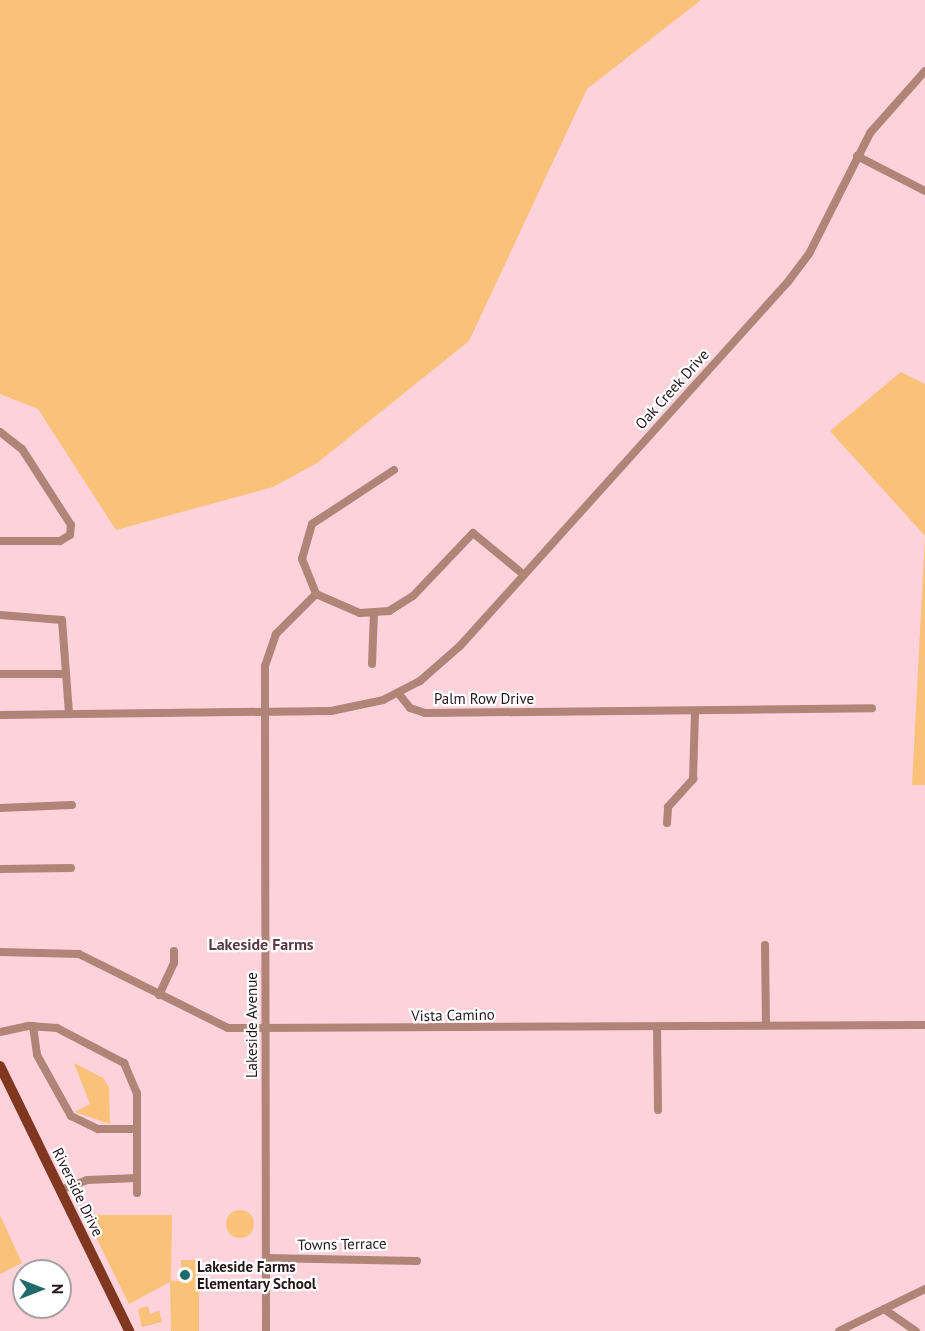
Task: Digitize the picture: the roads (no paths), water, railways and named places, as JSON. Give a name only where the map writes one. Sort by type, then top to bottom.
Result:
[{"type":"main road","name":"Riverside Drive","points":[[0,1066],[129,1331]]},
{"type":"street","name":"Oak Creek Drive","points":[[398,693],[437,668],[796,272],[857,156],[888,108],[925,70]]},
{"type":"street","points":[[857,156],[925,191]]},
{"type":"street","points":[[0,432],[22,449],[71,525],[70,535],[60,540],[0,541]]},
{"type":"street","points":[[394,470],[312,524],[302,559],[316,594],[347,610],[374,613],[413,596],[470,534],[481,536],[523,574]]},
{"type":"street","name":"Lakeside Avenue","points":[[266,1331],[264,713],[268,650],[284,624],[316,594]]},
{"type":"street","points":[[372,664],[374,613]]},
{"type":"street","points":[[0,615],[60,618],[69,714]]},
{"type":"street","points":[[0,674],[66,674]]},
{"type":"street","points":[[0,715],[264,713],[344,710],[398,693]]},
{"type":"street","name":"Palm Row Drive","points":[[398,693],[410,708],[425,713],[695,712],[872,708]]},
{"type":"street","points":[[667,823],[668,807],[693,779],[695,712]]},
{"type":"street","points":[[0,808],[72,805]]},
{"type":"street","points":[[0,869],[71,868]]},
{"type":"street","points":[[765,945],[766,1025]]},
{"type":"street","points":[[159,995],[174,951]]},
{"type":"street","name":"Vista Camino","points":[[0,952],[79,954],[220,1027],[266,1029],[925,1025]]},
{"type":"street","points":[[33,1026],[37,1055],[71,1116],[98,1129],[137,1129]]},
{"type":"street","points":[[0,1032],[33,1026],[73,1032],[120,1059],[136,1086],[137,1193]]},
{"type":"street","points":[[657,1027],[658,1110]]},
{"type":"street","points":[[60,1190],[87,1180],[137,1178]]},
{"type":"street","name":"Towns Terrace","points":[[266,1258],[417,1261]]},
{"type":"street","points":[[844,1330],[925,1288]]},
{"type":"street","points":[[884,1309],[916,1331]]},
{"type":"place","name":"Lakeside Farms Elementary School","points":[[185,1275]]},
{"type":"district","name":"Lakeside Farms","points":[[261,944]]}]
